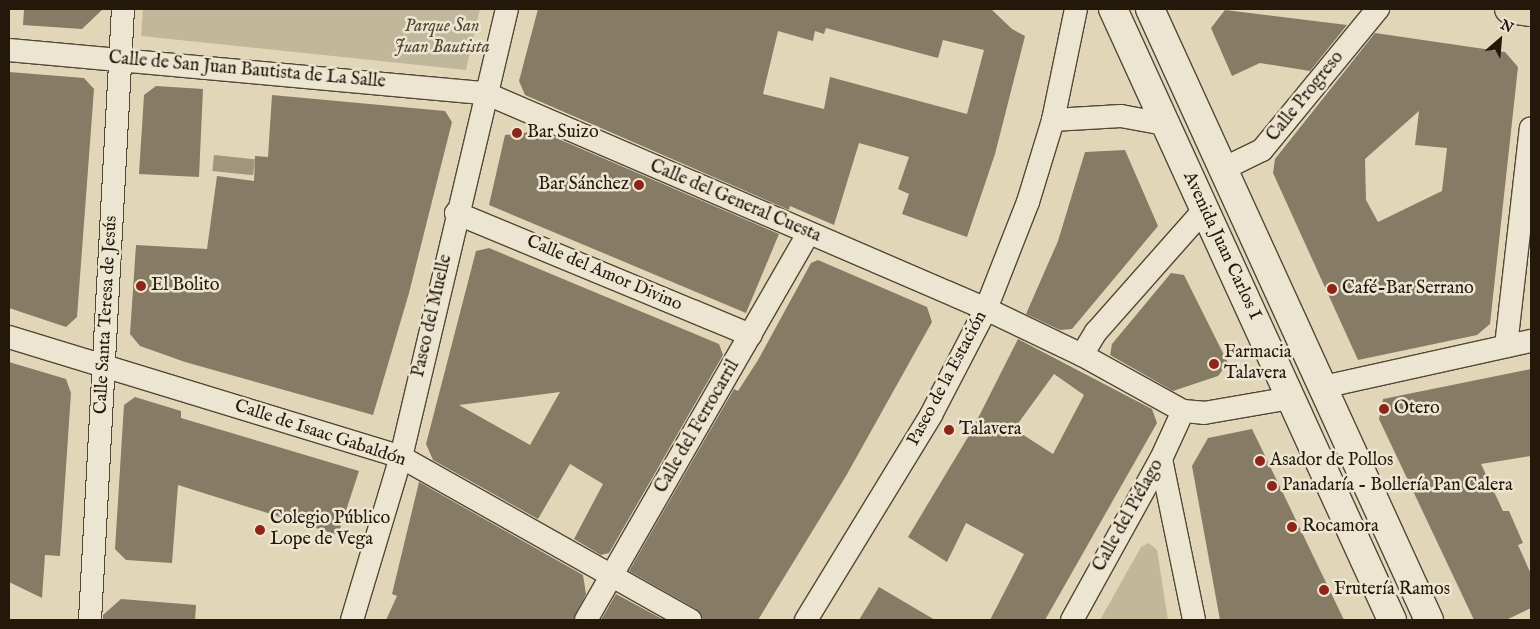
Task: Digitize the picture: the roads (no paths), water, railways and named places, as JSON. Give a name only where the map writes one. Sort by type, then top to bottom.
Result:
[{"type":"main road","points":[[1509,9],[1531,12]]},
{"type":"street","name":"Calle Santa Teresa de Jesús","points":[[90,620],[106,366],[119,58],[123,9]]},
{"type":"street","name":"Paseo del Muelle","points":[[352,620],[401,457],[456,213],[507,9]]},
{"type":"street","name":"Paseo de la Estación","points":[[806,620],[931,415],[986,309],[1028,202],[1053,120],[1076,9]]},
{"type":"street","name":"Avenida Juan Carlos I","points":[[1113,9],[1392,620]]},
{"type":"street","name":"Avenida Juan Carlos I","points":[[1150,9],[1430,620]]},
{"type":"street","name":"Calle Progreso","points":[[1223,169],[1262,150],[1378,9]]},
{"type":"street","name":"Calle de San Juan Bautista de La Salle","points":[[9,50],[119,58],[485,93]]},
{"type":"street","name":"Calle del General Cuesta","points":[[485,93],[808,234],[986,309],[1082,355],[1183,411]]},
{"type":"street","points":[[1053,120],[1122,116],[1164,124]]},
{"type":"street","points":[[1506,346],[1531,128]]},
{"type":"street","points":[[1082,355],[1096,332],[1204,210]]},
{"type":"street","name":"Calle del Amor Divino","points":[[456,213],[752,335]]},
{"type":"street","name":"Calle del Ferrocarril","points":[[586,620],[752,335],[808,234]]},
{"type":"street","name":"Calle de Isaac Gabaldón","points":[[9,338],[401,457],[690,620]]},
{"type":"street","points":[[1323,388],[1531,341]]},
{"type":"street","points":[[1183,411],[1204,413],[1290,398]]},
{"type":"street","name":"Calle del Piélago","points":[[1072,620],[1161,459],[1183,411]]},
{"type":"street","points":[[1161,459],[1194,620]]},
{"type":"place","name":"Bar Suizo","points":[[517,133]]},
{"type":"place","name":"Bar Sánchez","points":[[639,185]]},
{"type":"place","name":"El Bolito","points":[[141,286]]},
{"type":"place","name":"Café-Bar Serrano","points":[[1332,289]]},
{"type":"place","name":"Farmacia Talavera","points":[[1214,364]]},
{"type":"place","name":"Otero","points":[[1384,409]]},
{"type":"place","name":"Talavera","points":[[949,430]]},
{"type":"place","name":"Asador de Pollos","points":[[1260,461]]},
{"type":"place","name":"Panadaría - Bollería Pan Calera","points":[[1272,486]]},
{"type":"place","name":"Rocamora","points":[[1292,527]]},
{"type":"place","name":"Colegio Público Lope de Vega","points":[[260,530]]},
{"type":"place","name":"Frutería Ramos","points":[[1324,590]]},
{"type":"park label","name":"Parque San Juan Bautista","points":[[442,38]]}]
